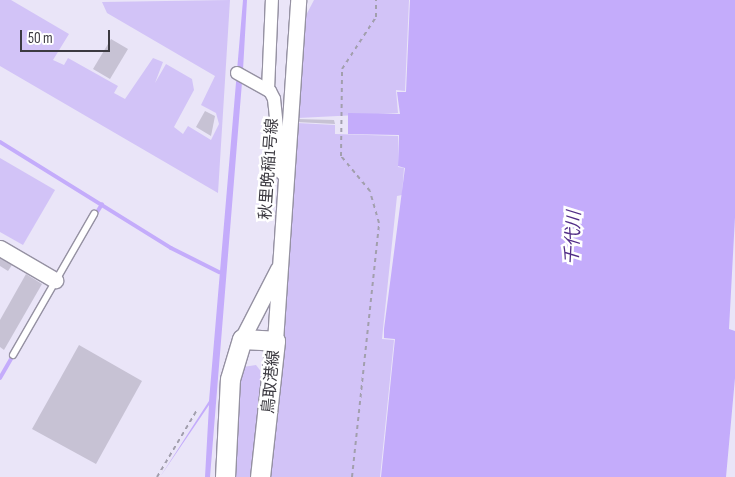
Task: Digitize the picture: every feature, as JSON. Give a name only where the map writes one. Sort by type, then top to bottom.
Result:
[{"type":"main road","name":"鳥取港線","points":[[242,338],[275,341],[260,477]]},
{"type":"main road","points":[[225,477],[230,380],[242,338]]},
{"type":"street","points":[[268,90],[272,0]]},
{"type":"street","name":"秋里晩稲1号線","points":[[275,341],[287,191],[298,0]]},
{"type":"street","points":[[237,73],[268,90],[274,99],[287,191]]},
{"type":"street","points":[[0,248],[55,280]]},
{"type":"street","points":[[242,338],[281,263]]},
{"type":"lane","points":[[13,355],[94,214]]},
{"type":"path","points":[[352,477],[379,223],[370,191],[341,156],[342,69],[376,17],[376,0]]},
{"type":"path","points":[[157,477],[197,410]]},
{"type":"shaded area","points":[[0,0],[11,0],[69,34],[53,60],[64,65],[68,58],[118,86],[114,93],[125,99],[153,58],[163,62],[155,83],[166,64],[192,79],[194,90],[174,127],[183,134],[188,126],[211,140],[219,124],[216,113],[201,105],[215,76],[107,13],[102,2],[230,0],[218,193],[0,66]]},
{"type":"shaded area","points":[[314,0],[409,0],[405,91],[396,90],[398,113],[298,118],[303,21]]},
{"type":"shaded area","points":[[297,123],[335,125],[335,134],[398,136],[398,167],[404,168],[402,195],[397,196],[382,339],[394,340],[380,477],[266,477],[284,329]]},
{"type":"shaded area","points":[[0,158],[55,190],[23,245],[0,232]]},
{"type":"shaded area","points":[[256,365],[263,374],[255,477],[229,477],[237,377],[243,367]]},
{"type":"water","points":[[243,0],[247,0],[243,70],[210,477],[205,477],[209,405],[160,477],[209,401]]},
{"type":"water","name":"千代川","points":[[410,0],[735,0],[735,217],[729,329],[735,331],[735,378],[726,477],[381,477],[395,339],[384,338],[384,329],[405,168],[398,166],[399,135],[348,134],[348,113],[400,114],[397,92],[406,92]]},
{"type":"building","points":[[111,39],[128,49],[110,79],[93,69]]},
{"type":"building","points":[[205,111],[215,116],[211,136],[196,127]]},
{"type":"building","points":[[297,119],[334,120],[335,124],[297,122]]},
{"type":"building","points":[[0,258],[12,265],[8,271],[0,266]]},
{"type":"building","points":[[26,274],[42,284],[4,350],[0,347],[0,320]]},
{"type":"building","points":[[79,345],[142,381],[96,464],[32,429]]},
{"type":"waterway","points":[[0,142],[171,248],[219,272]]},
{"type":"waterway","points":[[94,217],[102,204]]},
{"type":"waterway","points":[[0,378],[14,354]]}]
